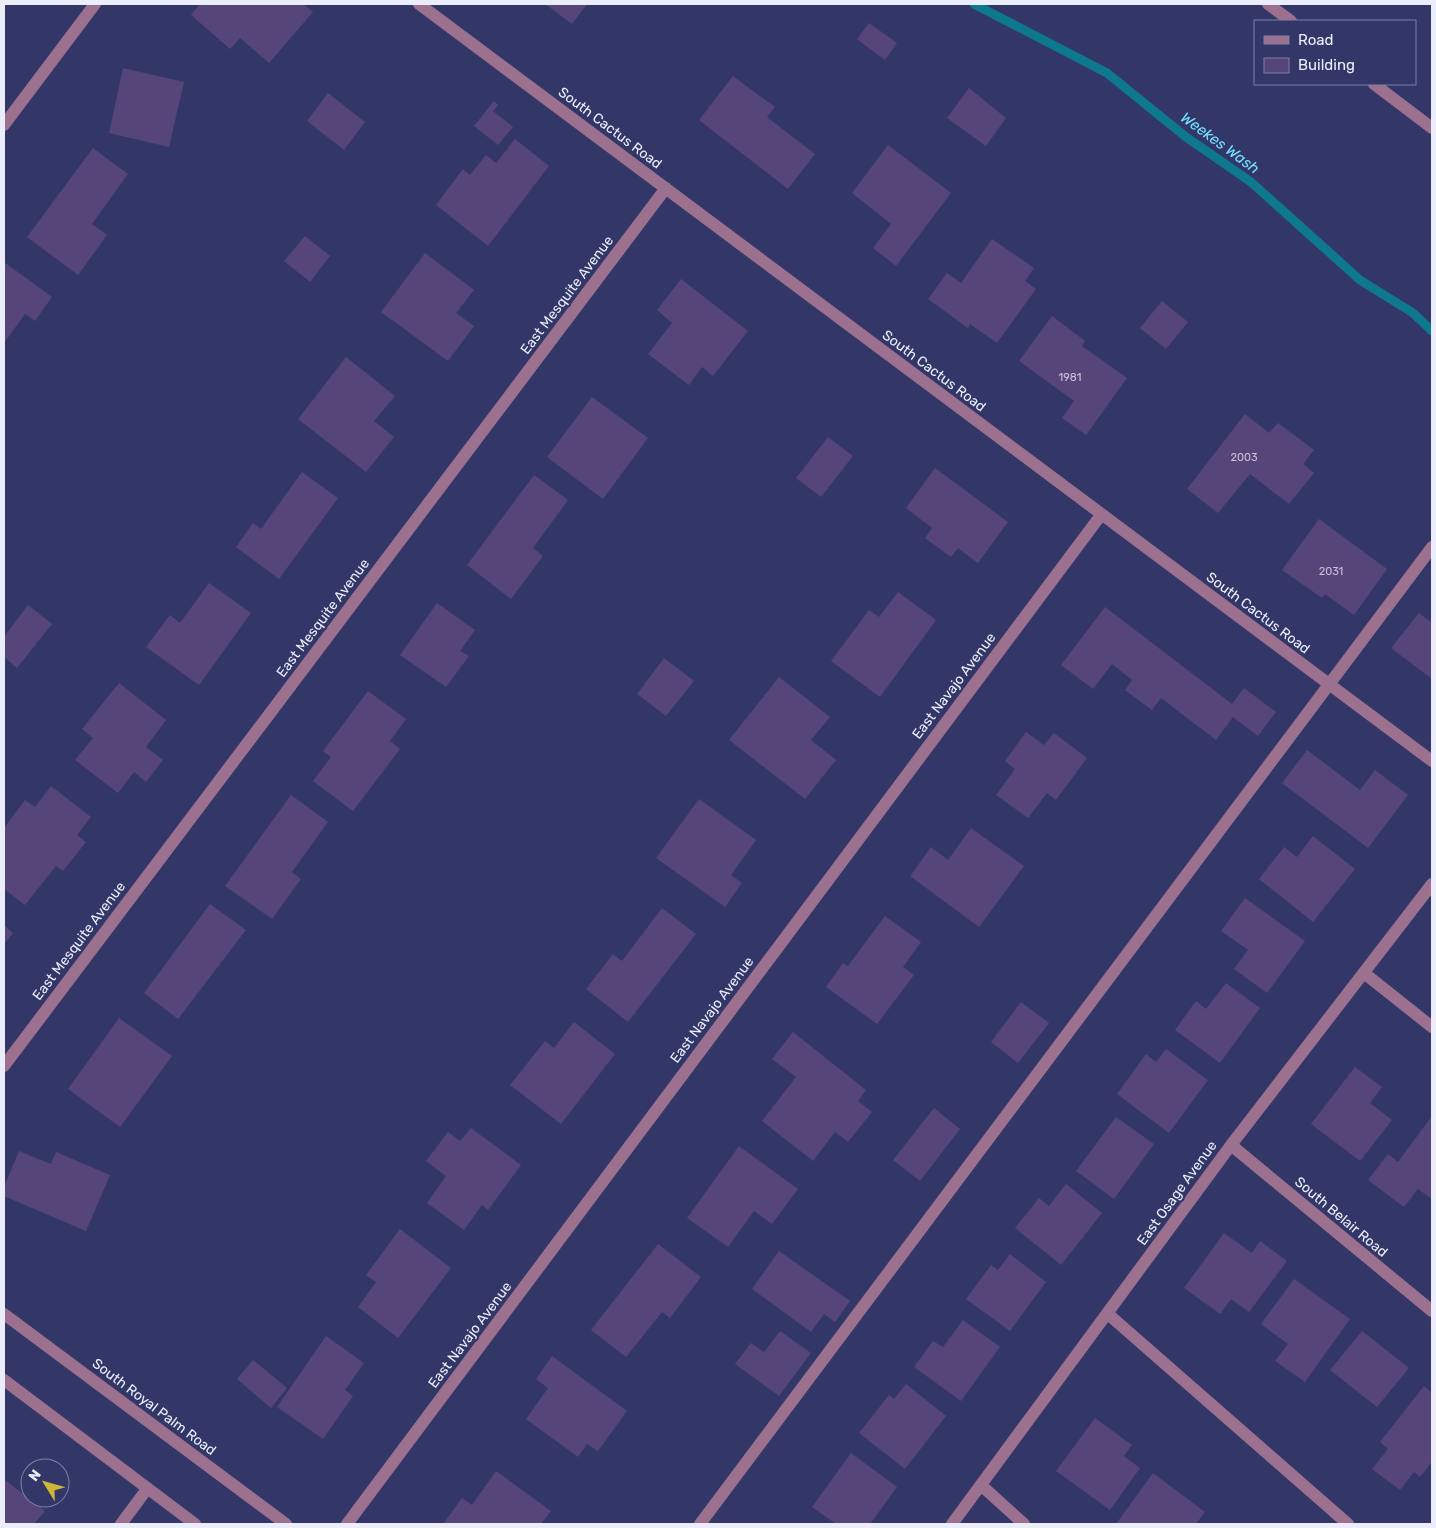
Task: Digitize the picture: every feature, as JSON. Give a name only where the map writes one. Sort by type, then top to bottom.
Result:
[{"type":"street","points":[[4,124],[95,4]]},
{"type":"street","name":"South Cactus Road","points":[[419,4],[1432,761]]},
{"type":"street","points":[[1268,4],[1290,20]]},
{"type":"street","points":[[1375,85],[1432,128]]},
{"type":"street","name":"East Mesquite Avenue","points":[[4,1066],[666,188]]},
{"type":"street","name":"East Navajo Avenue","points":[[347,1524],[1100,514]]},
{"type":"street","points":[[700,1524],[1432,547]]},
{"type":"street","name":"East Osage Avenue","points":[[952,1524],[982,1486],[1231,1145],[1432,884]]},
{"type":"street","points":[[1364,972],[1432,1027]]},
{"type":"street","name":"South Belair Road","points":[[1231,1145],[1432,1312]]},
{"type":"street","name":"South Royal Palm Road","points":[[4,1314],[286,1524]]},
{"type":"street","points":[[1108,1314],[1348,1524]]},
{"type":"street","points":[[4,1380],[195,1524]]},
{"type":"street","points":[[982,1486],[1024,1524]]},
{"type":"street","points":[[121,1524],[147,1489]]},
{"type":"building","points":[[200,4],[303,4],[313,12],[269,63],[240,38],[230,49],[191,15]]},
{"type":"building","points":[[545,4],[587,4],[572,24]]},
{"type":"building","points":[[869,23],[897,43],[885,60],[857,39]]},
{"type":"building","points":[[123,68],[184,82],[169,147],[109,133]]},
{"type":"building","points":[[733,76],[775,107],[767,117],[815,154],[788,189],[699,120]]},
{"type":"building","points":[[969,88],[1006,118],[986,146],[947,118]]},
{"type":"building","points":[[328,93],[365,122],[344,150],[307,121]]},
{"type":"building","points":[[494,101],[498,105],[493,111],[513,127],[498,145],[474,126]]},
{"type":"building","points":[[515,139],[549,166],[488,246],[436,205],[463,169],[470,175],[486,155],[496,163]]},
{"type":"building","points":[[888,145],[951,193],[896,266],[873,248],[891,224],[852,193]]},
{"type":"building","points":[[93,148],[128,174],[92,224],[107,235],[78,275],[27,237]]},
{"type":"building","points":[[305,236],[330,256],[310,282],[284,261]]},
{"type":"building","points":[[992,239],[1034,268],[1025,281],[1036,289],[997,343],[970,324],[968,328],[928,299],[947,273],[961,283]]},
{"type":"building","points":[[425,253],[474,290],[456,313],[474,326],[448,361],[381,312]]},
{"type":"building","points":[[4,262],[52,297],[35,321],[25,314],[4,343]]},
{"type":"building","points":[[681,279],[748,331],[713,376],[702,367],[689,385],[648,354],[672,323],[657,310]]},
{"type":"building","points":[[1162,301],[1188,322],[1166,349],[1140,328]]},
{"type":"building","points":[[1052,316],[1085,341],[1082,346],[1127,378],[1086,435],[1062,418],[1074,401],[1019,361]]},
{"type":"building","points":[[346,357],[395,396],[374,421],[394,437],[366,472],[298,419]]},
{"type":"building","points":[[592,397],[648,438],[603,499],[547,457]]},
{"type":"building","points":[[1245,414],[1269,433],[1278,423],[1314,450],[1303,464],[1314,473],[1289,504],[1250,474],[1218,513],[1187,489]]},
{"type":"building","points":[[828,437],[853,456],[821,497],[796,478]]},
{"type":"building","points":[[935,468],[1008,522],[978,563],[958,548],[951,557],[925,538],[932,528],[906,508]]},
{"type":"building","points":[[302,472],[338,498],[279,579],[236,547],[253,523],[261,529]]},
{"type":"building","points":[[534,475],[568,500],[533,548],[543,556],[511,599],[467,565]]},
{"type":"building","points":[[1319,519],[1387,569],[1354,615],[1325,594],[1322,598],[1282,570]]},
{"type":"building","points":[[209,583],[251,613],[199,685],[146,647],[170,615],[180,623]]},
{"type":"building","points":[[898,592],[936,620],[880,697],[831,661],[869,610],[879,617]]},
{"type":"building","points":[[437,603],[475,630],[460,651],[469,656],[446,687],[400,655]]},
{"type":"building","points":[[28,605],[52,624],[17,668],[4,657],[4,637]]},
{"type":"building","points":[[1105,607],[1232,704],[1244,688],[1276,712],[1258,736],[1233,717],[1216,740],[1161,698],[1152,710],[1125,690],[1132,680],[1112,664],[1093,689],[1061,665]]},
{"type":"building","points":[[1419,613],[1432,623],[1432,679],[1391,648]]},
{"type":"building","points":[[664,658],[694,681],[666,716],[637,694]]},
{"type":"building","points":[[779,677],[830,717],[811,740],[836,760],[805,799],[729,740]]},
{"type":"building","points":[[119,683],[166,720],[146,747],[163,760],[146,782],[134,772],[118,793],[75,760],[93,738],[82,729]]},
{"type":"building","points":[[368,691],[406,719],[390,741],[400,749],[353,811],[313,781],[331,757],[323,751]]},
{"type":"building","points":[[1026,732],[1044,745],[1054,733],[1087,758],[1056,800],[1047,793],[1028,818],[996,795],[1015,769],[1005,761]]},
{"type":"building","points":[[1307,750],[1360,790],[1375,770],[1408,795],[1368,848],[1282,783]]},
{"type":"building","points":[[51,786],[91,817],[77,835],[86,842],[63,871],[56,866],[25,905],[4,889],[4,828],[25,800],[35,807]]},
{"type":"building","points":[[291,795],[328,822],[292,872],[301,879],[272,919],[225,886]]},
{"type":"building","points":[[699,799],[756,840],[731,875],[742,883],[725,907],[656,858]]},
{"type":"building","points":[[971,828],[1024,866],[979,927],[910,876],[931,847],[948,860]]},
{"type":"building","points":[[1313,836],[1355,869],[1313,922],[1259,879],[1284,847],[1297,857]]},
{"type":"building","points":[[1245,898],[1305,941],[1267,993],[1234,969],[1248,950],[1221,931]]},
{"type":"building","points":[[210,904],[246,930],[178,1019],[144,993]]},
{"type":"building","points":[[662,908],[696,934],[628,1022],[586,989],[613,954],[622,961]]},
{"type":"building","points":[[885,916],[921,942],[903,967],[914,975],[877,1024],[826,987],[843,963],[848,966]]},
{"type":"building","points":[[4,925],[13,933],[4,944]]},
{"type":"building","points":[[1226,983],[1260,1008],[1220,1063],[1175,1030],[1196,1001],[1206,1009]]},
{"type":"building","points":[[1021,1002],[1049,1023],[1018,1063],[991,1042]]},
{"type":"building","points":[[119,1018],[172,1056],[120,1127],[68,1089]]},
{"type":"building","points":[[574,1022],[615,1054],[561,1124],[510,1085],[545,1041],[554,1048]]},
{"type":"building","points":[[793,1032],[866,1090],[858,1101],[872,1112],[848,1142],[835,1132],[813,1161],[762,1121],[796,1077],[772,1059]]},
{"type":"building","points":[[1166,1049],[1208,1080],[1169,1133],[1117,1094],[1146,1054],[1156,1062]]},
{"type":"building","points":[[1355,1067],[1382,1087],[1370,1103],[1392,1120],[1360,1161],[1311,1124]]},
{"type":"building","points":[[934,1108],[960,1129],[920,1181],[893,1160]]},
{"type":"building","points":[[1432,1116],[1432,1199],[1418,1189],[1404,1207],[1368,1180],[1388,1154],[1398,1162]]},
{"type":"building","points":[[1116,1117],[1154,1144],[1114,1199],[1076,1171]]},
{"type":"building","points":[[471,1128],[521,1165],[488,1210],[482,1205],[464,1230],[427,1203],[446,1176],[426,1161],[448,1132],[460,1141]]},
{"type":"building","points":[[739,1146],[798,1189],[772,1224],[754,1211],[728,1247],[687,1218]]},
{"type":"building","points":[[19,1151],[51,1164],[56,1152],[110,1175],[86,1231],[4,1196],[4,1187]]},
{"type":"building","points":[[1066,1184],[1102,1213],[1061,1265],[1015,1228],[1039,1198],[1049,1206]]},
{"type":"building","points":[[400,1229],[451,1268],[398,1338],[358,1307],[376,1282],[366,1275]]},
{"type":"building","points":[[1224,1233],[1252,1253],[1260,1241],[1287,1261],[1249,1312],[1231,1299],[1220,1314],[1184,1288]]},
{"type":"building","points":[[658,1244],[701,1277],[670,1318],[662,1312],[626,1357],[591,1330]]},
{"type":"building","points":[[779,1251],[850,1301],[835,1322],[824,1314],[811,1332],[752,1289]]},
{"type":"building","points":[[1010,1254],[1046,1282],[1010,1331],[966,1299],[991,1265],[998,1270]]},
{"type":"building","points":[[1294,1279],[1350,1319],[1305,1382],[1275,1361],[1288,1344],[1261,1324]]},
{"type":"building","points":[[963,1320],[1000,1347],[961,1401],[914,1367],[933,1341],[943,1347]]},
{"type":"building","points":[[780,1331],[811,1353],[779,1396],[735,1364],[751,1343],[764,1352]]},
{"type":"building","points":[[1362,1331],[1409,1368],[1377,1407],[1330,1370]]},
{"type":"building","points":[[326,1336],[364,1363],[345,1390],[353,1396],[323,1439],[277,1407]]},
{"type":"building","points":[[552,1356],[627,1411],[598,1451],[587,1444],[578,1457],[526,1419],[548,1388],[536,1379]]},
{"type":"building","points":[[253,1360],[287,1388],[271,1408],[237,1379]]},
{"type":"building","points":[[906,1384],[946,1416],[905,1469],[859,1433],[889,1395],[894,1399]]},
{"type":"building","points":[[1424,1386],[1432,1393],[1432,1462],[1420,1477],[1414,1472],[1400,1490],[1372,1469],[1388,1449],[1380,1442]]},
{"type":"building","points":[[1095,1418],[1132,1445],[1124,1456],[1140,1468],[1110,1510],[1056,1471]]},
{"type":"building","points":[[851,1453],[897,1487],[870,1524],[836,1524],[812,1507]]},
{"type":"building","points":[[496,1471],[551,1511],[541,1524],[443,1524],[462,1498],[472,1505]]},
{"type":"building","points":[[1153,1473],[1205,1512],[1196,1524],[1116,1524]]},
{"type":"building","points":[[4,1479],[20,1491],[20,1508],[41,1508],[45,1511],[34,1524],[4,1524]]},
{"type":"waterway","name":"Weekes Wash","points":[[974,4],[1107,73],[1186,137],[1251,182],[1360,280],[1413,313],[1432,331]]}]
